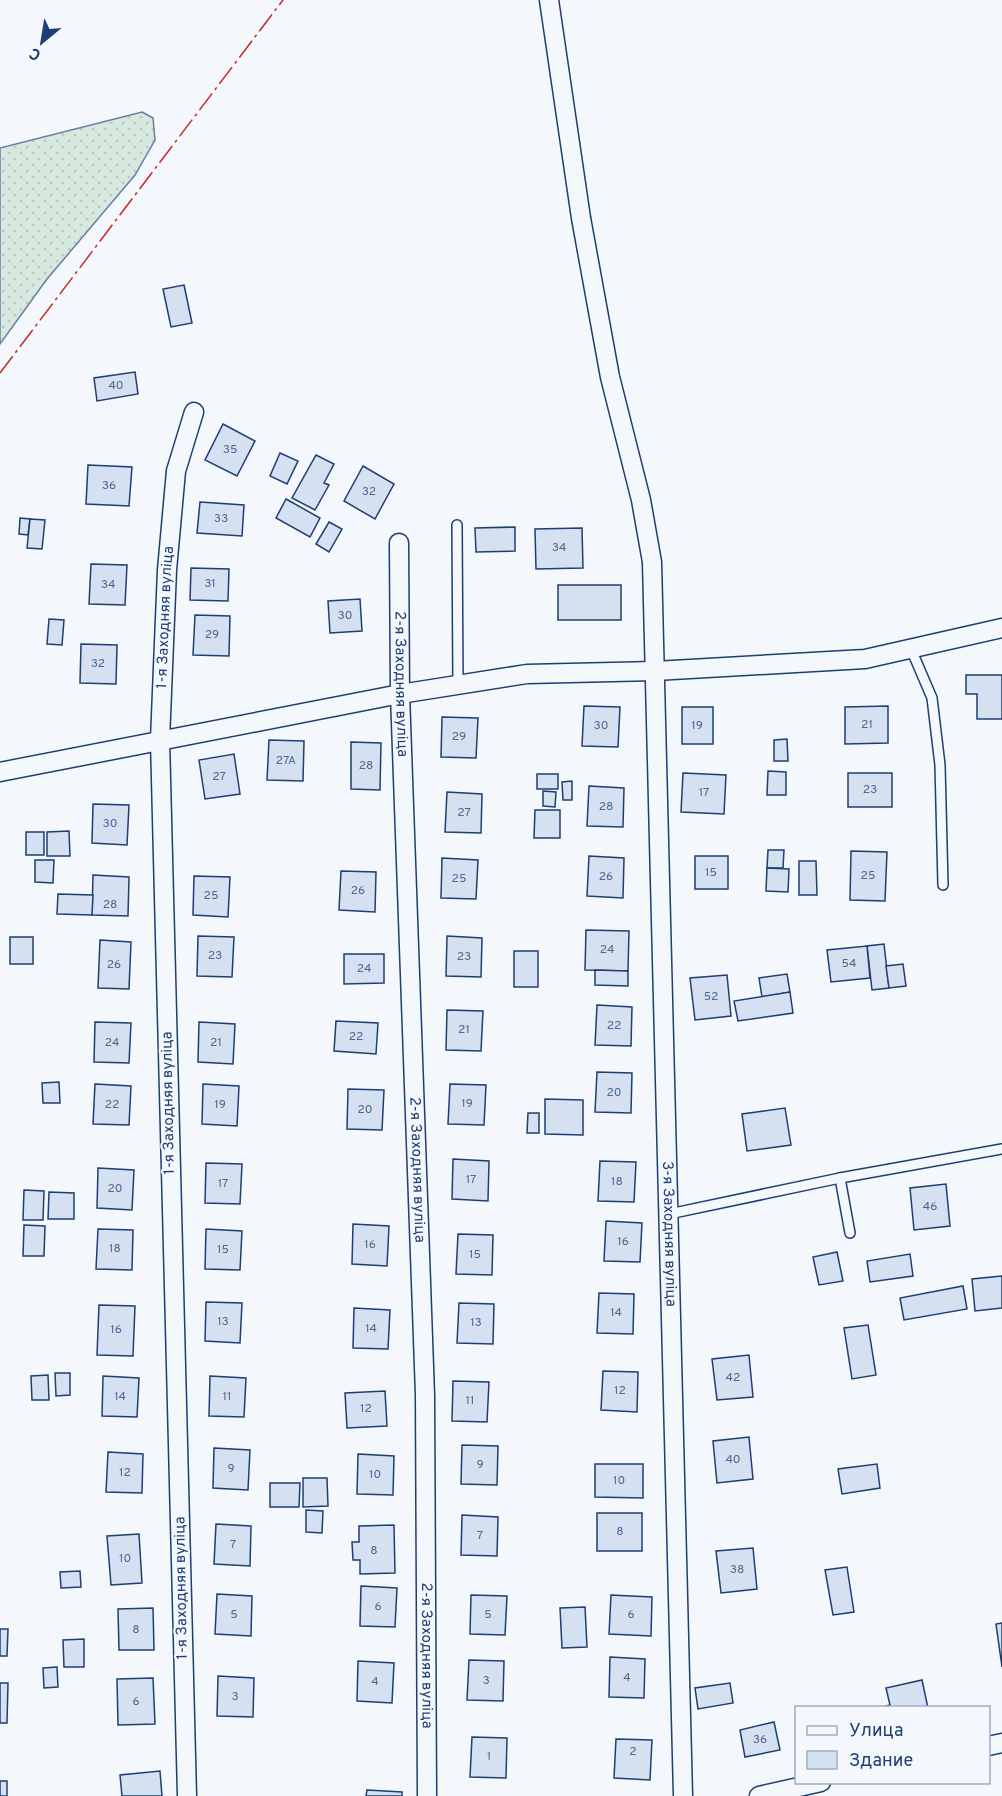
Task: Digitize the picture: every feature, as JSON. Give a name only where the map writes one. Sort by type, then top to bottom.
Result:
[{"type":"street","name":"3-я Заходняя вуліца","points":[[549,0],[581,218],[610,377],[641,500],[652,562],[683,1796]]},
{"type":"street","name":"1-я Заходняя вуліца","points":[[187,1796],[160,740],[167,570],[176,471],[194,412]]},
{"type":"street","name":"2-я Заходняя вуліца","points":[[399,543],[400,694],[425,1395],[427,1796]]},
{"type":"street","points":[[0,772],[400,694],[527,674],[655,671],[865,659],[1002,628]]},
{"type":"street","points":[[759,1796],[812,1784]]},
{"type":"lane","points":[[457,525],[458,685]]},
{"type":"lane","points":[[911,649],[932,698],[940,765],[944,885]]},
{"type":"lane","points":[[669,1214],[840,1178],[1002,1149]]},
{"type":"lane","points":[[840,1178],[850,1233]]},
{"type":"shaded area","points":[[142,112],[153,118],[155,140],[135,175],[47,279],[0,344],[0,148]]},
{"type":"building","points":[[184,285],[192,323],[171,327],[163,289]]},
{"type":"building","points":[[135,372],[138,394],[97,401],[94,378]]},
{"type":"building","points":[[223,424],[255,441],[237,476],[205,460]]},
{"type":"building","points":[[280,453],[298,461],[287,484],[270,476]]},
{"type":"building","points":[[316,455],[334,464],[324,483],[329,485],[315,510],[292,498]]},
{"type":"building","points":[[88,465],[132,467],[129,506],[86,504]]},
{"type":"building","points":[[363,466],[394,484],[375,519],[344,501]]},
{"type":"building","points":[[286,499],[320,518],[310,537],[276,518]]},
{"type":"building","points":[[200,502],[244,505],[242,536],[197,533]]},
{"type":"building","points":[[20,518],[30,519],[28,535],[19,534]]},
{"type":"building","points":[[30,519],[45,520],[42,549],[27,548]]},
{"type":"building","points":[[329,522],[342,529],[329,552],[316,544]]},
{"type":"building","points":[[515,527],[515,551],[476,552],[475,528]]},
{"type":"building","points":[[582,528],[583,568],[536,569],[535,529]]},
{"type":"building","points":[[91,564],[127,565],[125,605],[89,604]]},
{"type":"building","points":[[191,568],[229,569],[228,601],[190,600]]},
{"type":"building","points":[[558,585],[621,585],[621,620],[558,620]]},
{"type":"building","points":[[360,599],[362,631],[330,633],[328,601]]},
{"type":"building","points":[[195,615],[230,616],[229,656],[193,655]]},
{"type":"building","points":[[49,619],[64,620],[62,645],[47,644]]},
{"type":"building","points":[[81,644],[117,645],[116,684],[80,683]]},
{"type":"building","points":[[966,675],[1002,675],[1002,719],[977,719],[977,694],[966,694]]},
{"type":"building","points":[[584,706],[620,707],[618,747],[582,746]]},
{"type":"building","points":[[888,706],[888,743],[845,744],[845,707]]},
{"type":"building","points":[[682,707],[713,707],[713,744],[682,744]]},
{"type":"building","points":[[442,717],[478,718],[476,758],[441,757]]},
{"type":"building","points":[[787,739],[788,761],[774,761],[774,740]]},
{"type":"building","points":[[269,740],[304,741],[303,781],[267,780]]},
{"type":"building","points":[[351,742],[381,743],[380,790],[351,789]]},
{"type":"building","points":[[234,754],[240,794],[205,799],[199,760]]},
{"type":"building","points":[[768,771],[786,772],[786,795],[767,795]]},
{"type":"building","points":[[683,773],[726,775],[724,814],[681,812]]},
{"type":"building","points":[[848,773],[892,773],[892,807],[848,807]]},
{"type":"building","points":[[537,774],[558,774],[558,789],[537,789]]},
{"type":"building","points":[[572,781],[572,800],[563,800],[562,782]]},
{"type":"building","points":[[589,786],[624,788],[623,827],[587,826]]},
{"type":"building","points":[[543,791],[556,792],[555,807],[543,806]]},
{"type":"building","points":[[447,792],[482,794],[481,833],[445,832]]},
{"type":"building","points":[[93,804],[129,805],[127,845],[92,843]]},
{"type":"building","points":[[535,810],[560,810],[560,838],[534,838]]},
{"type":"building","points":[[69,831],[70,856],[47,856],[47,832]]},
{"type":"building","points":[[26,832],[44,832],[44,855],[26,855]]},
{"type":"building","points":[[768,850],[784,850],[783,868],[767,868]]},
{"type":"building","points":[[851,851],[887,852],[885,901],[850,900]]},
{"type":"building","points":[[589,856],[624,858],[623,898],[587,896]]},
{"type":"building","points":[[695,856],[728,856],[728,889],[695,889]]},
{"type":"building","points":[[442,858],[478,860],[476,899],[441,898]]},
{"type":"building","points":[[35,860],[54,860],[53,883],[35,882]]},
{"type":"building","points":[[799,861],[816,861],[817,895],[799,895]]},
{"type":"building","points":[[767,868],[789,869],[788,892],[766,891]]},
{"type":"building","points":[[341,871],[376,872],[375,912],[339,910]]},
{"type":"building","points":[[93,875],[129,877],[128,916],[92,915]]},
{"type":"building","points":[[194,876],[230,877],[228,917],[193,915]]},
{"type":"building","points":[[58,894],[93,895],[92,915],[57,914]]},
{"type":"building","points":[[586,930],[629,931],[628,971],[585,970]]},
{"type":"building","points":[[198,936],[234,937],[232,977],[197,976]]},
{"type":"building","points":[[447,936],[482,938],[481,977],[446,976]]},
{"type":"building","points":[[10,937],[33,937],[33,964],[10,964]]},
{"type":"building","points":[[100,940],[131,942],[129,989],[98,988]]},
{"type":"building","points":[[884,944],[889,988],[872,990],[867,946]]},
{"type":"building","points":[[867,946],[870,978],[831,982],[827,950]]},
{"type":"building","points":[[514,951],[538,951],[538,987],[514,987]]},
{"type":"building","points":[[344,954],[384,954],[384,983],[344,984]]},
{"type":"building","points":[[903,964],[906,986],[889,988],[886,966]]},
{"type":"building","points":[[595,970],[628,971],[628,986],[595,985]]},
{"type":"building","points":[[787,974],[790,992],[762,997],[759,978]]},
{"type":"building","points":[[727,975],[731,1016],[695,1020],[690,978]]},
{"type":"building","points":[[790,992],[793,1013],[738,1021],[734,1001]]},
{"type":"building","points":[[597,1005],[632,1007],[631,1046],[595,1045]]},
{"type":"building","points":[[447,1010],[483,1011],[481,1051],[446,1050]]},
{"type":"building","points":[[336,1021],[378,1023],[376,1054],[334,1051]]},
{"type":"building","points":[[95,1022],[131,1023],[129,1063],[94,1062]]},
{"type":"building","points":[[199,1022],[235,1024],[233,1064],[198,1062]]},
{"type":"building","points":[[597,1072],[632,1073],[631,1113],[595,1112]]},
{"type":"building","points":[[59,1082],[60,1103],[43,1103],[42,1083]]},
{"type":"building","points":[[95,1084],[131,1086],[129,1125],[93,1124]]},
{"type":"building","points":[[203,1084],[239,1086],[237,1126],[202,1124]]},
{"type":"building","points":[[450,1084],[486,1085],[484,1125],[448,1124]]},
{"type":"building","points":[[348,1089],[384,1090],[382,1130],[347,1129]]},
{"type":"building","points":[[545,1099],[583,1100],[583,1135],[545,1134]]},
{"type":"building","points":[[785,1108],[791,1145],[747,1151],[742,1114]]},
{"type":"building","points":[[528,1113],[539,1113],[539,1133],[527,1133]]},
{"type":"building","points":[[453,1159],[489,1161],[488,1201],[452,1199]]},
{"type":"building","points":[[600,1161],[636,1162],[634,1202],[598,1201]]},
{"type":"building","points":[[206,1163],[242,1164],[240,1204],[205,1203]]},
{"type":"building","points":[[98,1168],[134,1170],[132,1210],[97,1208]]},
{"type":"building","points":[[946,1184],[950,1226],[914,1230],[910,1188]]},
{"type":"building","points":[[24,1190],[44,1191],[43,1220],[23,1220]]},
{"type":"building","points":[[49,1192],[74,1193],[74,1219],[48,1219]]},
{"type":"building","points":[[606,1221],[642,1223],[640,1262],[604,1261]]},
{"type":"building","points":[[353,1224],[389,1226],[387,1266],[352,1264]]},
{"type":"building","points":[[24,1225],[45,1226],[44,1256],[23,1256]]},
{"type":"building","points":[[98,1229],[133,1230],[132,1270],[96,1269]]},
{"type":"building","points":[[206,1229],[242,1231],[240,1270],[205,1269]]},
{"type":"building","points":[[458,1234],[493,1235],[492,1275],[456,1274]]},
{"type":"building","points":[[837,1252],[843,1281],[819,1285],[813,1257]]},
{"type":"building","points":[[910,1254],[913,1276],[870,1282],[867,1261]]},
{"type":"building","points":[[1002,1276],[1002,1308],[975,1311],[972,1279]]},
{"type":"building","points":[[963,1286],[967,1309],[904,1320],[900,1298]]},
{"type":"building","points":[[599,1293],[634,1294],[633,1334],[597,1333]]},
{"type":"building","points":[[206,1302],[242,1303],[240,1343],[205,1341]]},
{"type":"building","points":[[459,1303],[494,1304],[493,1344],[457,1343]]},
{"type":"building","points":[[99,1305],[135,1306],[133,1356],[97,1355]]},
{"type":"building","points":[[354,1308],[390,1310],[388,1349],[353,1348]]},
{"type":"building","points":[[868,1325],[876,1375],[852,1379],[844,1328]]},
{"type":"building","points":[[749,1355],[753,1397],[717,1400],[712,1359]]},
{"type":"building","points":[[603,1371],[638,1372],[637,1412],[601,1410]]},
{"type":"building","points":[[55,1373],[70,1373],[70,1395],[56,1396]]},
{"type":"building","points":[[48,1375],[49,1400],[32,1400],[31,1376]]},
{"type":"building","points":[[103,1376],[139,1378],[137,1417],[102,1416]]},
{"type":"building","points":[[210,1376],[246,1378],[244,1417],[209,1416]]},
{"type":"building","points":[[453,1381],[489,1382],[487,1422],[452,1421]]},
{"type":"building","points":[[385,1391],[387,1426],[347,1428],[345,1393]]},
{"type":"building","points":[[749,1437],[753,1479],[717,1483],[713,1441]]},
{"type":"building","points":[[462,1445],[498,1446],[497,1485],[461,1484]]},
{"type":"building","points":[[214,1448],[250,1450],[248,1490],[213,1488]]},
{"type":"building","points":[[108,1452],[143,1454],[142,1493],[106,1492]]},
{"type":"building","points":[[358,1454],[394,1456],[393,1495],[357,1494]]},
{"type":"building","points":[[595,1464],[643,1464],[643,1498],[595,1497]]},
{"type":"building","points":[[877,1464],[880,1488],[842,1494],[838,1469]]},
{"type":"building","points":[[303,1478],[327,1478],[328,1506],[303,1507]]},
{"type":"building","points":[[270,1483],[300,1483],[299,1507],[270,1507]]},
{"type":"building","points":[[306,1510],[323,1511],[322,1533],[306,1532]]},
{"type":"building","points":[[597,1513],[642,1513],[642,1551],[597,1551]]},
{"type":"building","points":[[462,1515],[498,1517],[497,1556],[461,1555]]},
{"type":"building","points":[[216,1524],[251,1526],[250,1566],[214,1564]]},
{"type":"building","points":[[394,1525],[395,1573],[360,1574],[360,1560],[353,1560],[352,1542],[359,1542],[359,1526]]},
{"type":"building","points":[[139,1534],[142,1583],[111,1585],[107,1536]]},
{"type":"building","points":[[753,1548],[757,1589],[721,1593],[716,1551]]},
{"type":"building","points":[[847,1567],[854,1612],[833,1615],[825,1570]]},
{"type":"building","points":[[80,1571],[81,1587],[61,1588],[60,1572]]},
{"type":"building","points":[[361,1586],[397,1588],[395,1627],[360,1626]]},
{"type":"building","points":[[217,1594],[252,1596],[251,1636],[215,1634]]},
{"type":"building","points":[[471,1595],[507,1596],[505,1635],[470,1634]]},
{"type":"building","points":[[611,1595],[652,1597],[651,1636],[609,1634]]},
{"type":"building","points":[[585,1607],[587,1647],[562,1648],[560,1608]]},
{"type":"building","points":[[153,1608],[154,1650],[119,1650],[118,1609]]},
{"type":"building","points":[[1002,1623],[1002,1667],[996,1624]]},
{"type":"building","points":[[0,1629],[8,1629],[7,1656],[0,1656]]},
{"type":"building","points":[[84,1639],[84,1667],[64,1667],[63,1640]]},
{"type":"building","points":[[610,1657],[645,1659],[644,1698],[609,1697]]},
{"type":"building","points":[[469,1660],[504,1661],[503,1701],[467,1700]]},
{"type":"building","points":[[358,1661],[394,1663],[392,1703],[357,1701]]},
{"type":"building","points":[[57,1667],[58,1687],[44,1688],[43,1668]]},
{"type":"building","points":[[218,1676],[254,1678],[253,1717],[217,1716]]},
{"type":"building","points":[[153,1678],[155,1724],[118,1725],[117,1679]]},
{"type":"building","points":[[922,1680],[928,1706],[886,1706],[890,1705],[886,1688]]},
{"type":"building","points":[[0,1683],[8,1683],[7,1723],[0,1723]]},
{"type":"building","points":[[730,1683],[733,1703],[698,1709],[695,1688]]},
{"type":"building","points":[[774,1722],[780,1750],[745,1757],[740,1730]]},
{"type":"building","points":[[472,1737],[507,1738],[506,1778],[470,1777]]},
{"type":"building","points":[[616,1739],[652,1740],[650,1780],[614,1778]]},
{"type":"building","points":[[160,1771],[162,1796],[122,1796],[120,1775]]},
{"type":"building","points":[[0,1781],[7,1781],[7,1796],[0,1796]]},
{"type":"building","points":[[367,1790],[402,1792],[402,1796],[366,1796]]},
{"type":"power","points":[[0,373],[283,0]]}]
